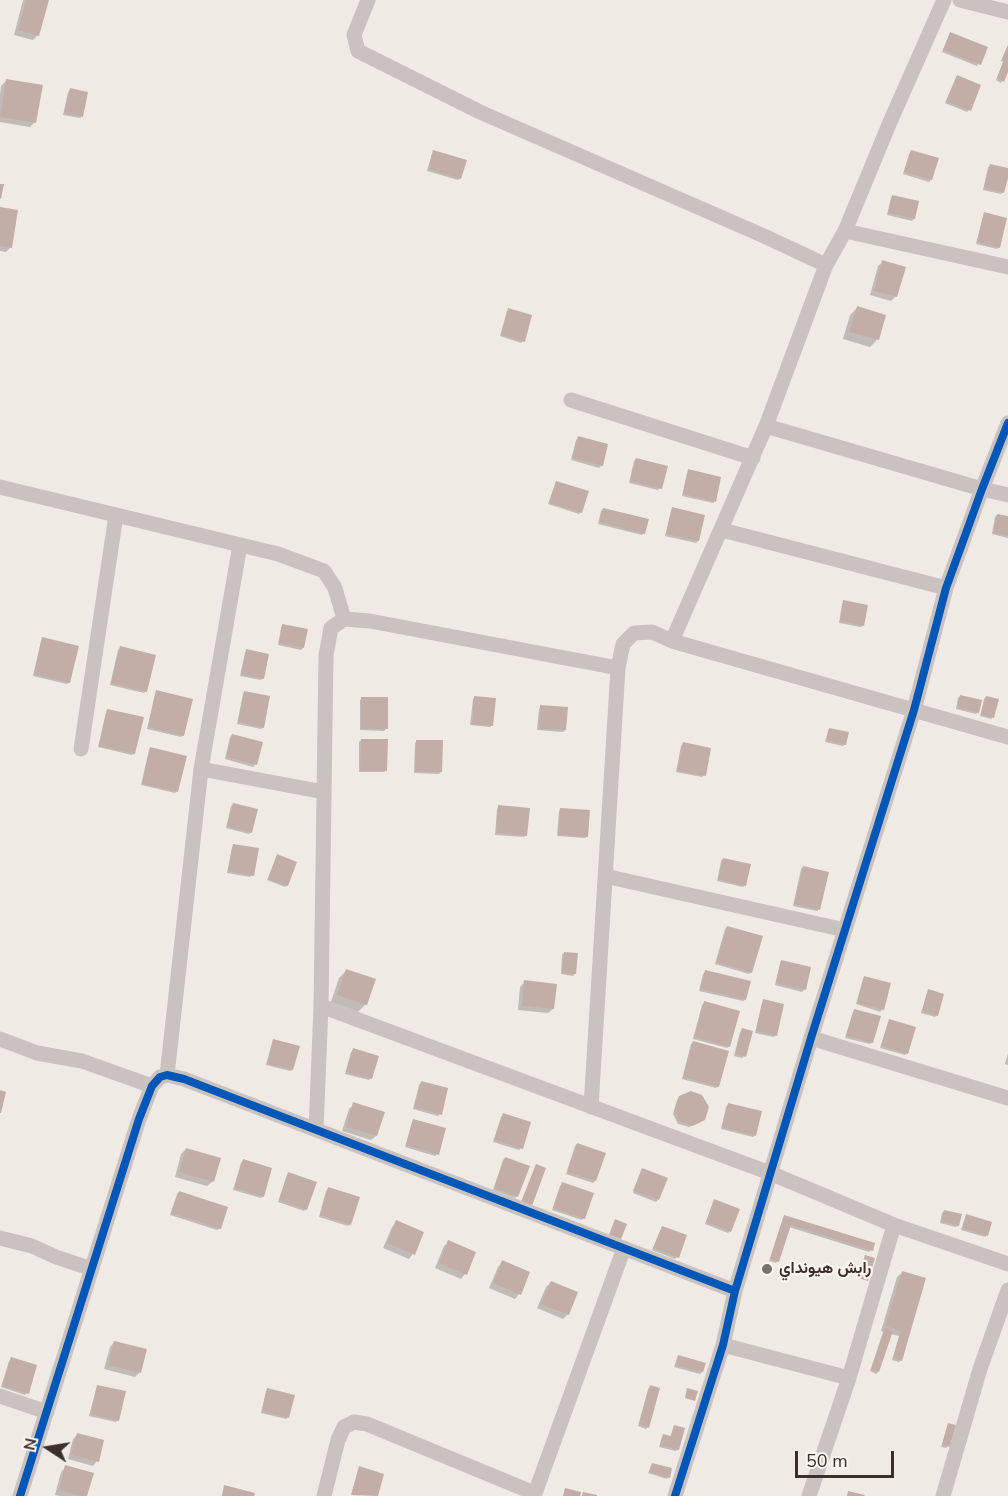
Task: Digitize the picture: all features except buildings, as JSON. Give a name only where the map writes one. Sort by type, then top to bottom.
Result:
[{"type":"street","points":[[368,0],[354,35],[358,51],[480,112],[826,265]]},
{"type":"street","points":[[672,641],[753,458],[826,265],[845,231],[944,0]]},
{"type":"street","points":[[960,0],[1008,12]]},
{"type":"street","points":[[845,231],[1008,267]]},
{"type":"street","points":[[571,400],[753,458]]},
{"type":"street","points":[[675,1496],[723,1345],[735,1291],[811,1038],[914,710],[946,588],[1008,423]]},
{"type":"street","points":[[766,426],[1008,495]]},
{"type":"street","points":[[0,487],[278,554],[324,571],[335,588],[344,619]]},
{"type":"street","points":[[81,749],[116,515]]},
{"type":"street","points":[[722,530],[946,588]]},
{"type":"street","points":[[167,1075],[201,769],[240,545]]},
{"type":"street","points":[[316,1130],[321,1006],[326,656],[331,628],[344,619],[370,621],[618,668]]},
{"type":"street","points":[[591,1107],[618,668],[623,644],[634,633],[652,632],[672,641],[1008,737]]},
{"type":"street","points":[[201,769],[324,792]]},
{"type":"street","points":[[605,876],[845,930]]},
{"type":"street","points":[[321,1006],[770,1173],[894,1224],[1008,1264]]},
{"type":"street","points":[[0,1038],[37,1053],[82,1061],[152,1086]]},
{"type":"street","points":[[811,1038],[1008,1098]]},
{"type":"street","points":[[20,1496],[139,1119],[152,1086],[160,1077],[167,1075],[184,1079],[735,1291]]},
{"type":"street","points":[[809,1496],[849,1378],[894,1224]]},
{"type":"street","points":[[0,1238],[32,1246],[92,1269]]},
{"type":"street","points":[[324,1496],[338,1440],[344,1427],[354,1422],[367,1424],[534,1495],[624,1248]]},
{"type":"street","points":[[943,1496],[980,1369],[1008,1290]]},
{"type":"street","points":[[723,1345],[849,1378]]},
{"type":"street","points":[[0,1396],[47,1412]]},
{"type":"cycle path","points":[[735,1291],[811,1038],[914,710],[946,588],[1008,423]]},
{"type":"cycle path","points":[[20,1496],[139,1119],[152,1086],[160,1077],[167,1075],[184,1079],[735,1291],[723,1345],[675,1496]]},
{"type":"place","name":"رابش هيونداي","points":[[767,1269]]}]
